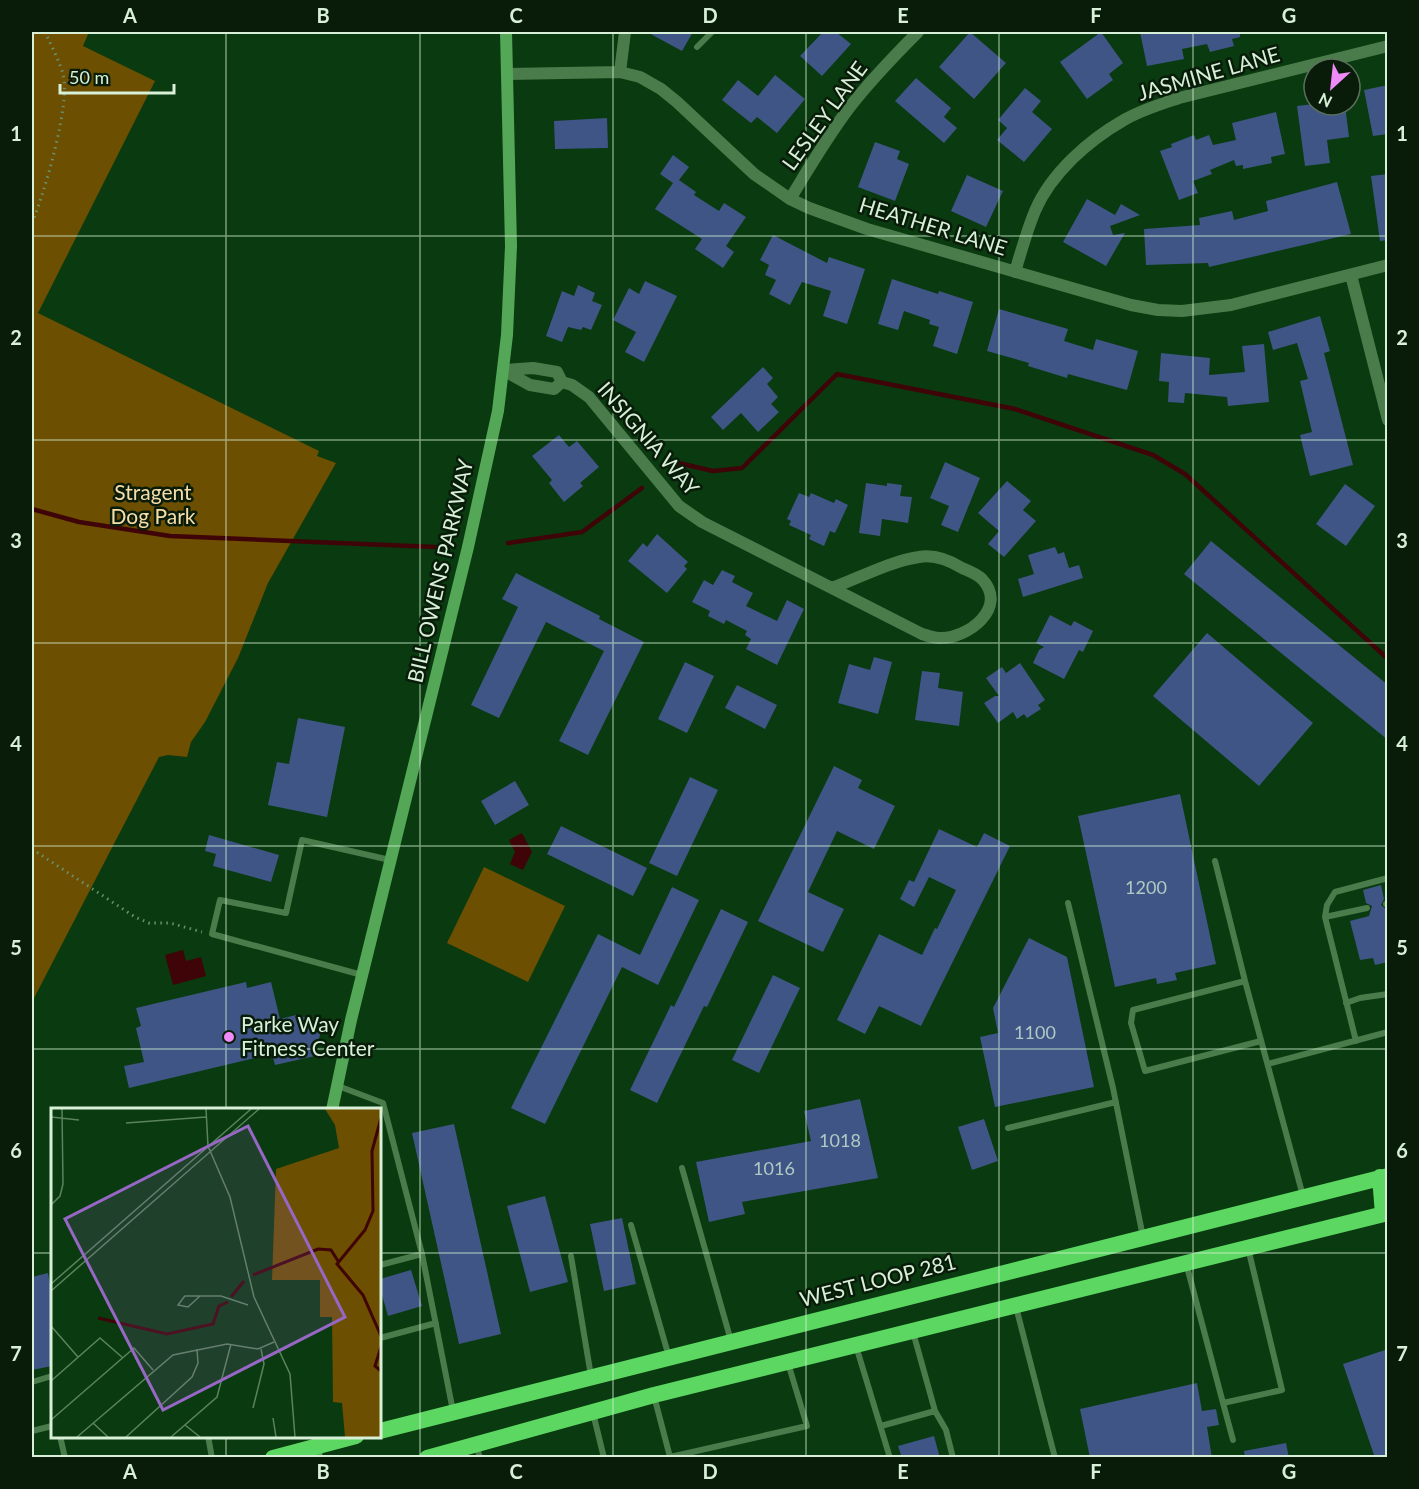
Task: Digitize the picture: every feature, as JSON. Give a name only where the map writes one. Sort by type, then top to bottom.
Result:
[{"type":"highway","name":"WEST LOOP 281","points":[[381,1431],[1384,1177]]},
{"type":"highway","points":[[427,1458],[478,1451],[593,1412],[654,1395],[1385,1213],[1384,1177]]},
{"type":"highway","points":[[273,1458],[352,1438]]},
{"type":"main road","name":"BILL OWENS PARKWAY","points":[[332,1108],[362,975],[468,547],[493,435],[503,370],[511,246],[506,32]]},
{"type":"street","points":[[620,72],[625,32]]},
{"type":"street","name":"LESLEY LANE","points":[[790,199],[818,152],[848,109],[876,75],[918,32]]},
{"type":"street","name":"JASMINE LANE","points":[[1015,272],[1035,212],[1051,185],[1084,149],[1124,119],[1179,98],[1388,46]]},
{"type":"street","name":"HEATHER LANE","points":[[507,74],[620,72],[640,77],[661,89],[693,116],[754,174],[790,199],[809,208],[867,229],[1131,305],[1158,310],[1182,311],[1231,305],[1388,265]]},
{"type":"street","points":[[1351,275],[1388,420]]},
{"type":"street","name":"INSIGNIA WAY","points":[[503,370],[530,385],[554,389],[562,382],[572,385],[589,397],[679,506],[692,517],[922,634],[939,638],[956,635],[977,625],[986,616],[990,604],[988,589],[981,578],[951,561],[935,557],[905,560],[832,588]]},
{"type":"lane","points":[[697,47],[712,32]]},
{"type":"lane","points":[[362,975],[212,934],[220,900],[286,913],[302,840],[390,860]]},
{"type":"lane","points":[[1215,861],[1304,1197]]},
{"type":"lane","points":[[1356,1041],[1326,918],[1327,905],[1335,892],[1388,879]]},
{"type":"lane","points":[[1068,903],[1116,1102],[1143,1237]]},
{"type":"lane","points":[[1326,918],[1367,908]]},
{"type":"lane","points":[[1245,981],[1133,1010],[1131,1023],[1145,1071],[1261,1041]]},
{"type":"lane","points":[[1346,1002],[1388,994]]},
{"type":"lane","points":[[1268,1064],[1388,1032]]},
{"type":"lane","points":[[336,1086],[383,1103],[422,1254],[453,1412]]},
{"type":"lane","points":[[1008,1128],[1116,1102]]},
{"type":"lane","points":[[682,1168],[731,1341]]},
{"type":"lane","points":[[631,1226],[669,1357]]},
{"type":"lane","points":[[1223,1403],[1282,1390],[1248,1246]]},
{"type":"lane","points":[[381,1265],[422,1254]]},
{"type":"lane","points":[[571,1256],[591,1377]]},
{"type":"lane","points":[[1186,1263],[1233,1440]]},
{"type":"lane","points":[[1016,1306],[1055,1458]]},
{"type":"lane","points":[[381,1338],[436,1323]]},
{"type":"lane","points":[[914,1332],[935,1411],[946,1430],[953,1458]]},
{"type":"lane","points":[[855,1346],[890,1458]]},
{"type":"lane","points":[[654,1395],[670,1457],[807,1426],[788,1363]]},
{"type":"lane","points":[[32,1382],[51,1376]]},
{"type":"lane","points":[[881,1426],[935,1411]]},
{"type":"lane","points":[[593,1412],[604,1458]]},
{"type":"lane","points":[[32,1431],[51,1426]]},
{"type":"lane","points":[[60,1438],[65,1458]]},
{"type":"lane","points":[[207,1438],[212,1458]]},
{"type":"path","points":[[32,223],[48,177],[64,98],[63,74],[45,32]]},
{"type":"path","points":[[32,849],[131,915],[149,923],[170,923],[212,934]]},
{"type":"green space","name":"Stragent Dog Park","points":[[32,32],[89,32],[83,46],[155,81],[38,313],[319,451],[317,456],[336,463],[268,583],[238,658],[205,722],[191,742],[187,757],[168,755],[159,757],[32,1002]]},
{"type":"green space","points":[[484,867],[565,906],[528,982],[447,943]]},
{"type":"shaded area","points":[[522,833],[532,852],[523,870],[510,864],[515,852],[509,840]]},
{"type":"shaded area","points":[[183,950],[186,961],[201,957],[206,976],[173,985],[165,955]]},
{"type":"building","points":[[647,32],[693,32],[682,51]]},
{"type":"building","points":[[823,32],[836,32],[851,44],[822,76],[800,56]]},
{"type":"building","points":[[970,32],[1006,63],[974,99],[939,67]]},
{"type":"building","points":[[1101,32],[1123,63],[1109,74],[1113,80],[1087,99],[1060,62]]},
{"type":"building","points":[[1140,32],[1240,32],[1240,37],[1232,39],[1234,46],[1210,52],[1207,44],[1182,49],[1184,59],[1147,66]]},
{"type":"building","points":[[775,75],[805,99],[777,133],[757,117],[751,123],[722,100],[738,80],[758,96]]},
{"type":"building","points":[[916,78],[951,108],[944,117],[957,128],[944,143],[895,101]]},
{"type":"building","points":[[1388,85],[1388,134],[1373,136],[1364,90]]},
{"type":"building","points":[[1025,88],[1041,101],[1032,112],[1052,129],[1024,162],[997,140],[1007,128],[998,120]]},
{"type":"building","points":[[1302,105],[1302,117],[1346,117],[1349,137],[1327,140],[1330,163],[1305,166],[1297,106]]},
{"type":"building","points":[[1276,112],[1285,154],[1271,157],[1272,163],[1243,169],[1243,165],[1236,166],[1234,160],[1210,170],[1212,174],[1193,181],[1198,193],[1179,200],[1160,151],[1194,135],[1196,140],[1209,135],[1213,145],[1236,140],[1232,123]]},
{"type":"building","points":[[607,118],[608,148],[555,149],[554,121]]},
{"type":"building","points":[[875,142],[900,151],[897,159],[909,164],[895,201],[858,187]]},
{"type":"building","points":[[673,155],[689,167],[679,180],[696,192],[694,195],[719,211],[724,203],[746,217],[726,246],[734,252],[723,268],[695,249],[702,239],[655,209],[673,183],[660,174]]},
{"type":"building","points":[[1388,174],[1388,240],[1380,241],[1371,176]]},
{"type":"building","points":[[967,175],[1003,191],[986,227],[951,211]]},
{"type":"building","points":[[1337,182],[1351,234],[1209,267],[1208,263],[1146,265],[1144,229],[1200,225],[1199,218],[1232,211],[1234,220],[1268,211],[1266,201]]},
{"type":"building","points":[[1087,199],[1115,215],[1121,204],[1140,215],[1110,226],[1113,235],[1125,233],[1106,266],[1063,242]]},
{"type":"building","points":[[773,235],[827,263],[829,257],[865,269],[847,324],[823,316],[831,291],[802,282],[790,305],[769,294],[776,280],[765,275],[769,265],[760,260]]},
{"type":"building","points":[[892,279],[938,294],[939,291],[973,302],[957,354],[933,346],[939,327],[929,324],[930,320],[904,311],[898,330],[878,324]]},
{"type":"building","points":[[645,281],[677,296],[644,362],[625,352],[636,332],[613,320],[629,288],[639,294]]},
{"type":"building","points":[[578,285],[595,293],[592,301],[602,305],[591,330],[583,327],[581,330],[568,327],[562,342],[546,336],[562,291],[574,296]]},
{"type":"building","points":[[999,309],[1068,329],[1064,341],[1093,350],[1096,339],[1138,351],[1127,390],[1068,374],[1067,378],[1028,366],[1029,363],[987,351]]},
{"type":"building","points":[[1320,316],[1330,351],[1324,353],[1353,465],[1310,476],[1300,435],[1312,432],[1300,381],[1308,379],[1297,343],[1273,350],[1268,332]]},
{"type":"building","points":[[1264,344],[1269,402],[1228,406],[1227,397],[1185,393],[1184,403],[1168,402],[1169,382],[1159,381],[1161,353],[1210,358],[1209,375],[1245,372],[1242,346]]},
{"type":"building","points":[[763,367],[773,378],[767,384],[778,397],[771,404],[779,412],[758,432],[741,413],[723,430],[711,417]]},
{"type":"building","points":[[559,435],[569,447],[577,441],[599,467],[580,483],[583,486],[564,502],[549,483],[552,480],[532,456]]},
{"type":"building","points":[[945,462],[980,478],[958,532],[941,525],[949,506],[930,498]]},
{"type":"building","points":[[1007,481],[1031,501],[1023,510],[1036,521],[1004,557],[988,544],[999,531],[978,513]]},
{"type":"building","points":[[866,483],[887,486],[887,483],[902,485],[900,496],[912,497],[908,523],[882,519],[880,536],[859,533]]},
{"type":"building","points":[[1345,484],[1375,506],[1346,546],[1316,524]]},
{"type":"building","points":[[799,493],[809,497],[811,493],[834,503],[836,499],[848,505],[835,533],[830,531],[824,546],[809,539],[811,535],[789,525],[791,521],[787,519]]},
{"type":"building","points":[[657,534],[688,562],[684,566],[687,569],[667,593],[628,561],[643,543],[647,547]]},
{"type":"building","points":[[1211,541],[1388,685],[1388,740],[1184,574]]},
{"type":"building","points":[[1055,547],[1058,554],[1064,552],[1069,568],[1079,565],[1083,578],[1023,597],[1018,579],[1034,574],[1028,555]]},
{"type":"building","points":[[722,570],[735,576],[732,582],[753,593],[746,606],[777,621],[787,600],[804,609],[777,665],[746,649],[751,639],[745,635],[747,631],[726,620],[724,624],[708,616],[710,611],[692,602],[704,580],[713,585]]},
{"type":"building","points":[[516,573],[600,616],[599,619],[644,642],[588,755],[559,741],[604,651],[546,622],[499,718],[471,705],[518,607],[502,599]]},
{"type":"building","points":[[1050,615],[1071,626],[1074,621],[1093,631],[1083,652],[1079,650],[1064,679],[1033,663],[1039,650],[1044,647],[1036,643]]},
{"type":"building","points":[[1207,633],[1313,723],[1259,786],[1153,696]]},
{"type":"building","points":[[874,657],[892,662],[878,714],[838,703],[849,664],[870,670]]},
{"type":"building","points":[[685,662],[714,676],[687,733],[658,719]]},
{"type":"building","points":[[1020,663],[1045,700],[1038,705],[1041,709],[1027,718],[1024,714],[1017,719],[1013,712],[998,723],[984,703],[999,696],[986,678],[1002,667],[1006,673]]},
{"type":"building","points":[[922,671],[940,673],[938,688],[963,692],[959,726],[915,720]]},
{"type":"building","points":[[737,685],[777,705],[765,729],[725,708]]},
{"type":"building","points":[[298,718],[345,727],[327,817],[268,805],[277,762],[289,764]]},
{"type":"building","points":[[834,766],[862,780],[858,788],[895,806],[874,849],[837,831],[808,892],[844,909],[823,952],[758,921]]},
{"type":"building","points":[[690,777],[718,790],[677,876],[649,863]]},
{"type":"building","points":[[515,781],[529,805],[495,825],[481,801]]},
{"type":"building","points":[[1180,794],[1216,964],[1175,973],[1177,980],[1157,984],[1156,978],[1115,987],[1078,816]]},
{"type":"building","points":[[561,826],[647,868],[633,896],[547,854]]},
{"type":"building","points":[[939,829],[977,847],[984,833],[1010,846],[921,1026],[879,1006],[865,1034],[837,1020],[879,934],[922,955],[956,890],[929,877],[914,907],[900,899],[909,880],[914,882]]},
{"type":"building","points":[[209,835],[279,855],[271,882],[213,866],[216,854],[205,851]]},
{"type":"building","points":[[1381,885],[1384,899],[1381,905],[1388,911],[1388,962],[1375,965],[1373,958],[1360,960],[1350,921],[1369,916],[1372,906],[1366,903],[1363,890]]},
{"type":"building","points":[[672,887],[699,900],[658,985],[622,967],[545,1124],[511,1108],[598,934],[640,955]]},
{"type":"building","points":[[721,909],[748,922],[657,1103],[630,1090],[671,1005],[674,1007]]},
{"type":"building","points":[[1029,938],[1067,957],[1094,1087],[995,1107],[980,1037],[998,1033],[993,1008]]},
{"type":"building","points":[[773,975],[800,988],[759,1073],[732,1060]]},
{"type":"building","name":"Parke Way Fitness Center","points":[[246,982],[247,988],[271,982],[280,1019],[296,1015],[323,1022],[315,1056],[275,1065],[272,1054],[129,1088],[124,1066],[144,1062],[136,1028],[141,1026],[136,1008]]},
{"type":"building","points":[[860,1099],[878,1178],[742,1202],[745,1214],[709,1222],[696,1162],[811,1141],[804,1111]]},
{"type":"building","points":[[984,1119],[998,1161],[972,1170],[958,1127]]},
{"type":"building","points":[[454,1124],[501,1334],[459,1344],[412,1133]]},
{"type":"building","points":[[545,1196],[568,1282],[530,1292],[507,1206]]},
{"type":"building","points":[[622,1218],[636,1284],[604,1291],[590,1224]]},
{"type":"building","points":[[411,1270],[422,1306],[388,1316],[381,1292],[381,1279]]},
{"type":"building","points":[[48,1273],[51,1290],[51,1366],[32,1370],[32,1277]]},
{"type":"building","points":[[1388,1349],[1388,1458],[1375,1458],[1343,1364]]},
{"type":"building","points":[[1197,1383],[1202,1411],[1216,1409],[1219,1425],[1207,1427],[1212,1458],[1090,1458],[1080,1409]]},
{"type":"building","points":[[934,1436],[940,1458],[902,1458],[898,1446]]},
{"type":"building","points":[[1286,1443],[1289,1458],[1245,1458],[1244,1451]]},
{"type":"waterway","points":[[678,463],[713,471],[742,468],[837,374],[1015,409],[1153,455],[1185,474],[1388,659]]},
{"type":"waterway","points":[[508,543],[582,532],[642,488]]},
{"type":"waterway","points":[[32,509],[79,522],[170,536],[435,547]]},
{"type":"place","name":"Parke Way Fitness Center","points":[[229,1037]]}]
